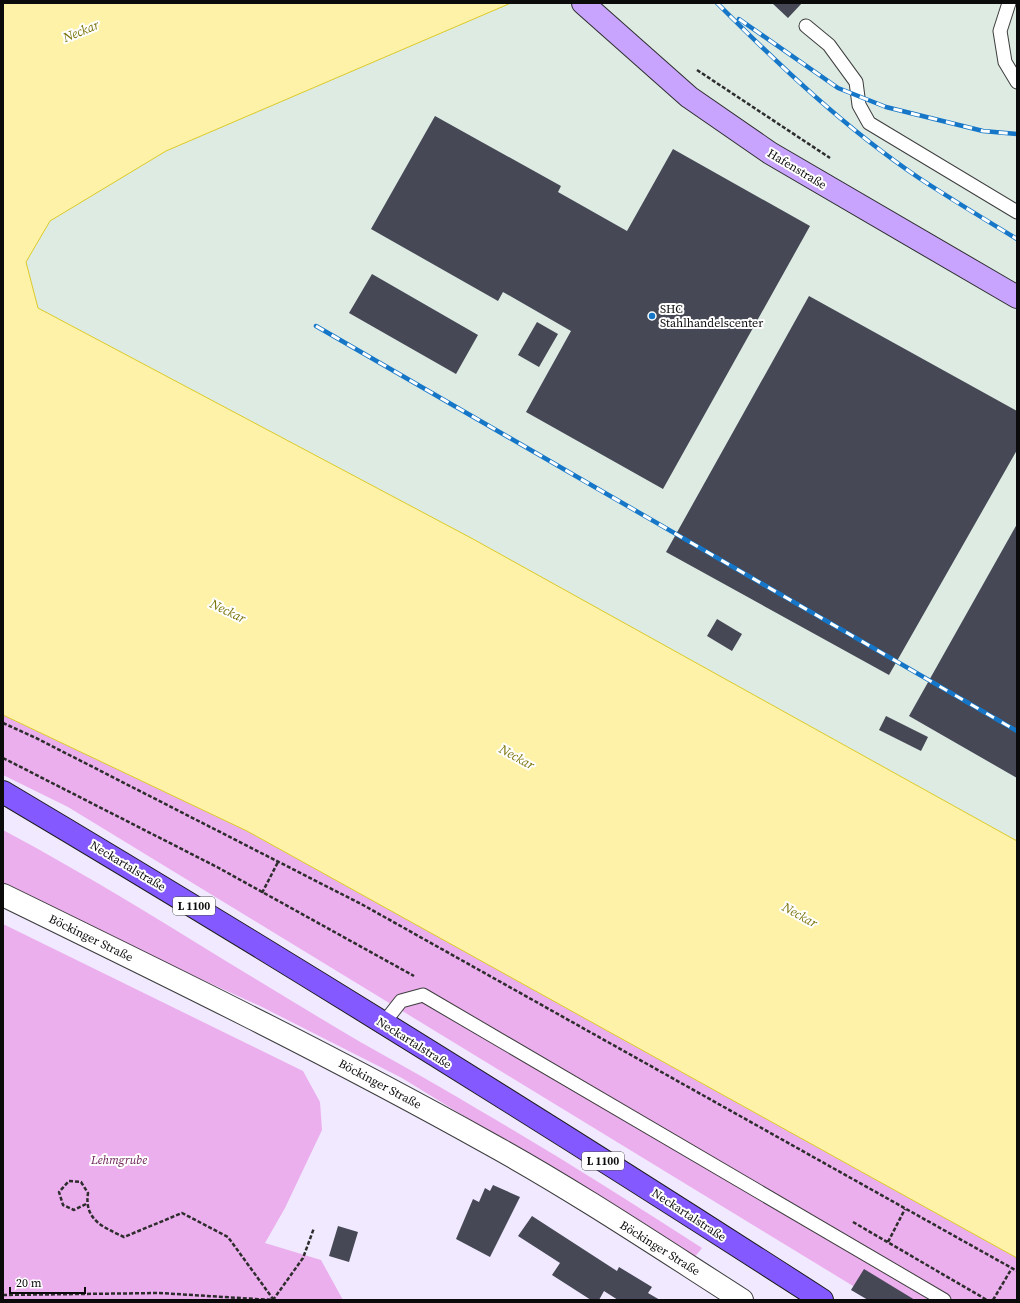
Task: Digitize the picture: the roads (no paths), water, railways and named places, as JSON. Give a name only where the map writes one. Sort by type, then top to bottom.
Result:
[{"type":"main road","name":"Hafenstraße","points":[[589,8],[689,97],[770,153],[1017,296]]},
{"type":"main road","name":"Neckartalstraße","points":[[3,792],[166,888],[659,1195],[822,1300]]},
{"type":"street","name":"Böckinger Straße","points":[[3,895],[325,1055],[491,1144],[557,1183],[742,1300]]},
{"type":"lane","points":[[1008,3],[1000,30],[1005,62],[1017,82]]},
{"type":"lane","points":[[806,26],[829,45],[856,82],[859,105],[869,123],[1017,212]]},
{"type":"lane","points":[[383,1024],[401,1001],[423,995],[944,1300]]},
{"type":"water","name":"Neckar","points":[[3,3],[511,3],[166,151],[50,221],[26,262],[38,308],[473,539],[1017,841],[1017,1258],[247,831],[3,715]]},
{"type":"railway","points":[[717,3],[789,73],[865,138],[919,178],[1017,239]]},
{"type":"railway","points":[[739,19],[838,88],[886,107],[983,131],[1017,134]]},
{"type":"railway","points":[[316,326],[1017,731]]},
{"type":"place","name":"SHC Stahlhandelscenter","points":[[652,316]]},
{"type":"park label","name":"Lehmgrube","points":[[119,1160]]}]
